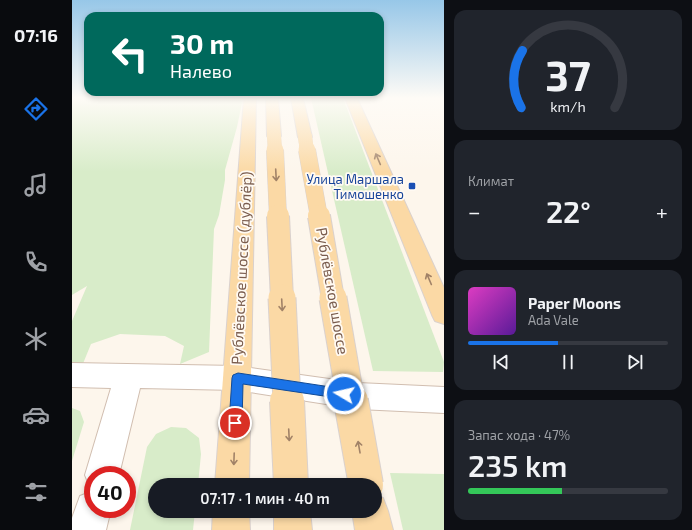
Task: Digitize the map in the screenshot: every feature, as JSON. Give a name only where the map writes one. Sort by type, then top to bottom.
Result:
[{"type":"main road","name":"Рублёвское шоссе (дублёр)","points":[[232,478],[249,123]]},
{"type":"main road","points":[[273,123],[291,478]]},
{"type":"main road","name":"Рублёвское шоссе","points":[[302,123],[365,478]]},
{"type":"main road","points":[[362,123],[444,315]]},
{"type":"main road","points":[[231,518],[231,530]]},
{"type":"main road","points":[[292,518],[293,530]]},
{"type":"main road","points":[[371,518],[374,530]]},
{"type":"street","points":[[72,375],[238,378],[301,386],[358,396],[444,400]]},
{"type":"street","points":[[104,466],[129,376]]},
{"type":"street","points":[[87,530],[90,518]]},
{"type":"green space","points":[[72,123],[238,123],[225,170],[225,180],[219,215],[214,229],[209,352],[180,364],[184,346],[165,336],[120,334],[91,344],[82,366],[72,365],[72,321],[87,286],[72,295]]},
{"type":"green space","points":[[317,123],[352,123],[444,362],[443,372],[373,371]]},
{"type":"green space","points":[[72,408],[80,411],[84,422],[72,461]]},
{"type":"green space","points":[[171,427],[186,428],[199,438],[201,454],[199,478],[148,478],[148,518],[194,518],[193,530],[130,530],[132,518],[136,518],[136,501],[147,447],[156,434]]},
{"type":"green space","points":[[390,473],[444,474],[444,530],[403,530]]},
{"type":"place","name":"Улица Маршала Тимошенко","points":[[412,186]]},
{"type":"route","points":[[235,423],[238,378],[301,386],[344,394]]}]
